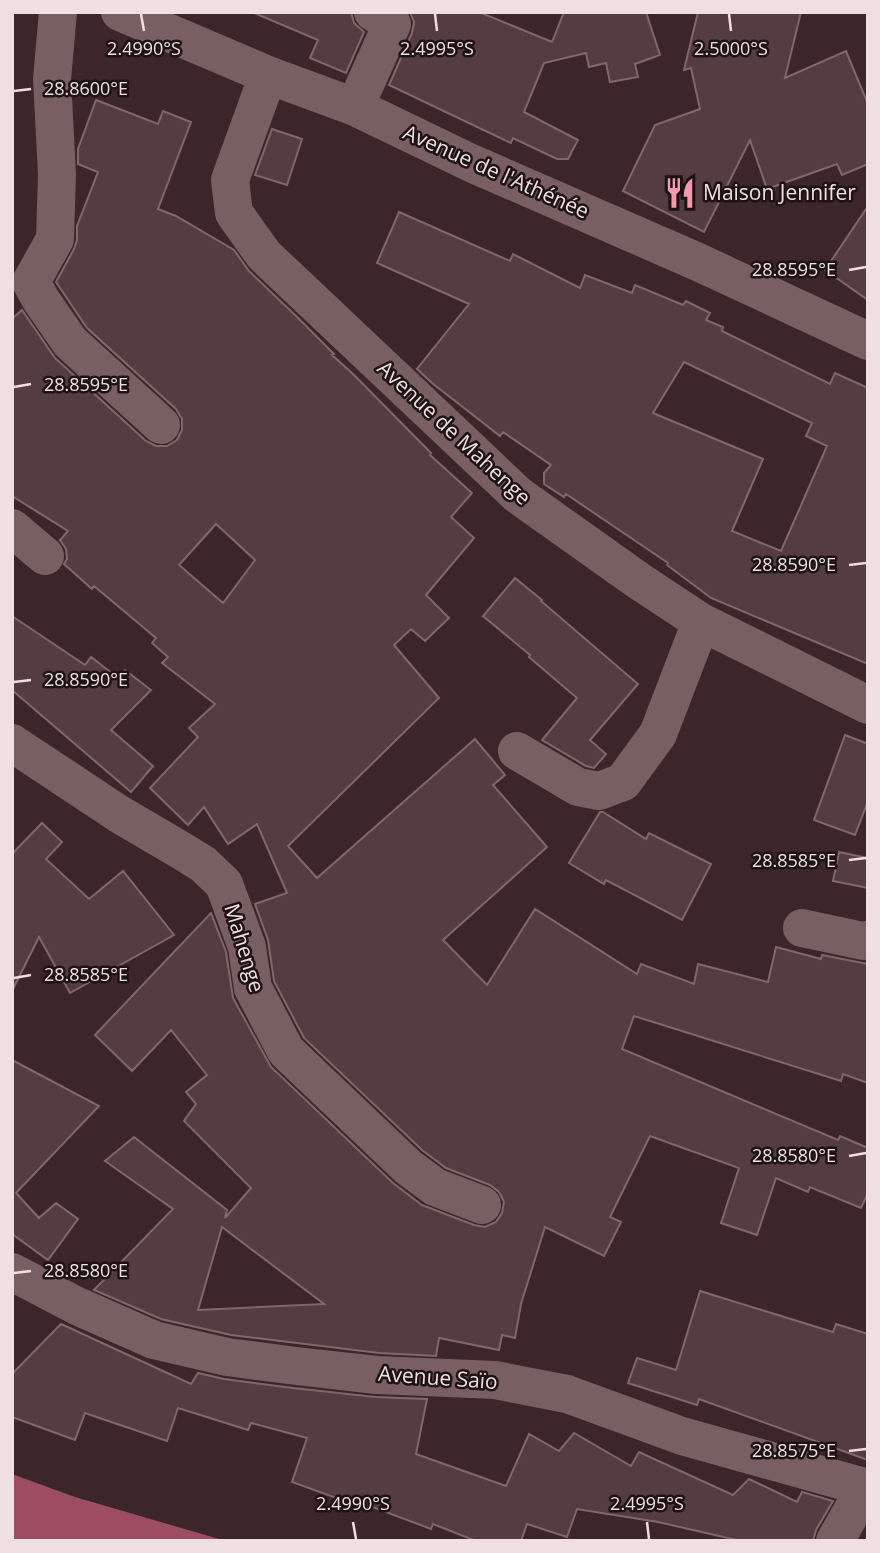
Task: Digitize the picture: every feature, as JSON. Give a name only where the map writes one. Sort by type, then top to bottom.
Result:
[{"type":"street","points":[[58,12],[52,79],[57,174],[55,239],[31,282],[70,342],[161,425]]},
{"type":"street","name":"Avenue de l'Athénée","points":[[120,12],[268,75],[355,107],[471,163],[698,262],[868,341]]},
{"type":"street","points":[[355,107],[392,24],[373,12]]},
{"type":"street","name":"Avenue de Mahenge","points":[[268,75],[230,180],[234,213],[264,256],[518,495],[701,622],[868,705]]},
{"type":"street","points":[[12,528],[45,556]]},
{"type":"street","points":[[517,751],[578,787],[599,791],[623,782],[658,734],[701,622]]},
{"type":"street","name":"Mahenge","points":[[12,743],[119,814],[202,864],[224,884],[247,947],[253,988],[286,1051],[408,1167],[435,1187],[482,1205]]},
{"type":"street","points":[[802,928],[868,940]]},
{"type":"street","name":"Avenue Saïo","points":[[12,1272],[77,1306],[154,1340],[227,1357],[377,1375],[495,1380],[567,1394],[682,1436],[867,1488]]},
{"type":"street","points":[[835,1541],[867,1488]]},
{"type":"shaded area","points":[[12,1474],[75,1497],[226,1541],[12,1541]]},
{"type":"building","points":[[252,12],[351,12],[354,23],[364,32],[346,73],[310,58],[318,40]]},
{"type":"building","points":[[410,12],[479,12],[552,42],[564,12],[646,12],[660,55],[635,64],[638,77],[610,82],[606,63],[589,67],[586,53],[544,63],[524,112],[578,140],[568,159],[557,159],[513,138],[511,143],[389,85],[412,33],[414,22]]},
{"type":"building","points":[[698,12],[801,12],[785,78],[846,51],[868,104],[868,164],[842,175],[837,164],[767,189],[750,140],[704,232],[623,191],[655,125],[700,109],[691,68],[684,70]]},
{"type":"building","points":[[96,100],[158,124],[163,111],[191,122],[158,209],[176,216],[234,250],[249,271],[334,354],[332,355],[431,453],[430,455],[472,493],[451,517],[474,538],[426,595],[449,618],[425,641],[411,629],[394,645],[439,698],[288,846],[317,878],[475,739],[505,775],[493,785],[547,847],[443,940],[487,985],[535,909],[637,974],[641,964],[694,984],[698,964],[768,982],[776,947],[821,959],[822,955],[868,964],[868,1083],[843,1074],[841,1081],[634,1016],[622,1049],[838,1140],[840,1136],[868,1148],[868,1193],[861,1208],[810,1187],[808,1192],[776,1178],[757,1235],[721,1223],[739,1168],[650,1136],[610,1217],[621,1222],[604,1256],[545,1227],[521,1304],[515,1338],[502,1335],[499,1350],[439,1338],[436,1356],[379,1353],[231,1335],[161,1319],[94,1290],[173,1209],[105,1161],[134,1137],[227,1210],[225,1218],[251,1188],[184,1121],[196,1104],[186,1092],[207,1075],[171,1030],[132,1071],[95,1035],[211,913],[226,952],[233,998],[271,1067],[393,1183],[422,1205],[485,1227],[496,1222],[502,1213],[504,1202],[499,1192],[490,1185],[446,1168],[422,1150],[304,1038],[274,981],[268,940],[255,904],[287,893],[257,824],[228,844],[204,807],[188,825],[150,788],[198,737],[189,728],[215,704],[162,663],[168,657],[152,643],[156,638],[64,564],[67,559],[66,549],[60,540],[68,531],[12,496],[12,319],[22,310],[55,358],[146,441],[156,446],[167,446],[177,440],[182,430],[182,419],[176,409],[87,328],[56,282],[74,249],[77,226],[98,172],[78,164],[78,149]],"holes":[[[216,524],[255,560],[223,603],[179,565]],[[222,1227],[324,1304],[198,1310]]]},
{"type":"building","points":[[272,129],[302,139],[287,185],[255,175]]},
{"type":"building","points":[[868,206],[868,300],[825,270]]},
{"type":"building","points":[[399,212],[510,261],[513,254],[580,288],[585,275],[632,293],[635,285],[683,305],[686,301],[710,313],[706,320],[723,327],[722,331],[830,384],[835,373],[868,388],[868,664],[711,598],[667,565],[668,563],[566,494],[564,497],[544,484],[544,473],[551,465],[503,432],[500,436],[417,369],[469,304],[377,263]],"holes":[[[684,362],[812,423],[806,436],[827,446],[781,551],[732,531],[763,459],[653,413]]]},
{"type":"building","points":[[515,578],[638,684],[590,740],[606,754],[594,768],[542,740],[577,698],[483,616]]},
{"type":"building","points":[[12,616],[85,665],[91,657],[118,678],[125,670],[151,690],[111,730],[153,766],[131,792],[12,690]]},
{"type":"building","points":[[845,735],[868,744],[868,801],[855,835],[814,820]]},
{"type":"building","points":[[600,812],[646,839],[649,833],[711,864],[682,920],[606,880],[604,884],[569,863]]},
{"type":"building","points":[[42,823],[62,842],[46,859],[89,899],[123,871],[174,935],[70,993],[39,937],[12,991],[12,854]]},
{"type":"building","points":[[839,852],[868,858],[868,888],[833,881]]},
{"type":"building","points":[[12,1060],[99,1106],[16,1193],[39,1218],[56,1203],[78,1219],[48,1260],[12,1234]]},
{"type":"building","points":[[700,1291],[833,1332],[836,1324],[868,1334],[868,1460],[699,1399],[697,1405],[628,1383],[637,1358],[676,1370]]},
{"type":"building","points":[[61,1324],[191,1384],[198,1373],[293,1388],[375,1397],[427,1399],[416,1454],[506,1486],[529,1434],[559,1451],[574,1433],[631,1466],[639,1452],[733,1495],[749,1479],[797,1502],[802,1492],[833,1501],[816,1530],[813,1541],[741,1541],[658,1522],[577,1509],[567,1537],[527,1524],[521,1541],[476,1541],[433,1524],[431,1529],[362,1503],[361,1507],[292,1482],[307,1438],[251,1423],[248,1430],[178,1408],[167,1441],[85,1413],[75,1440],[12,1417],[12,1374]]},
{"type":"place","name":"Maison Jennifer","points":[[680,193]]}]
